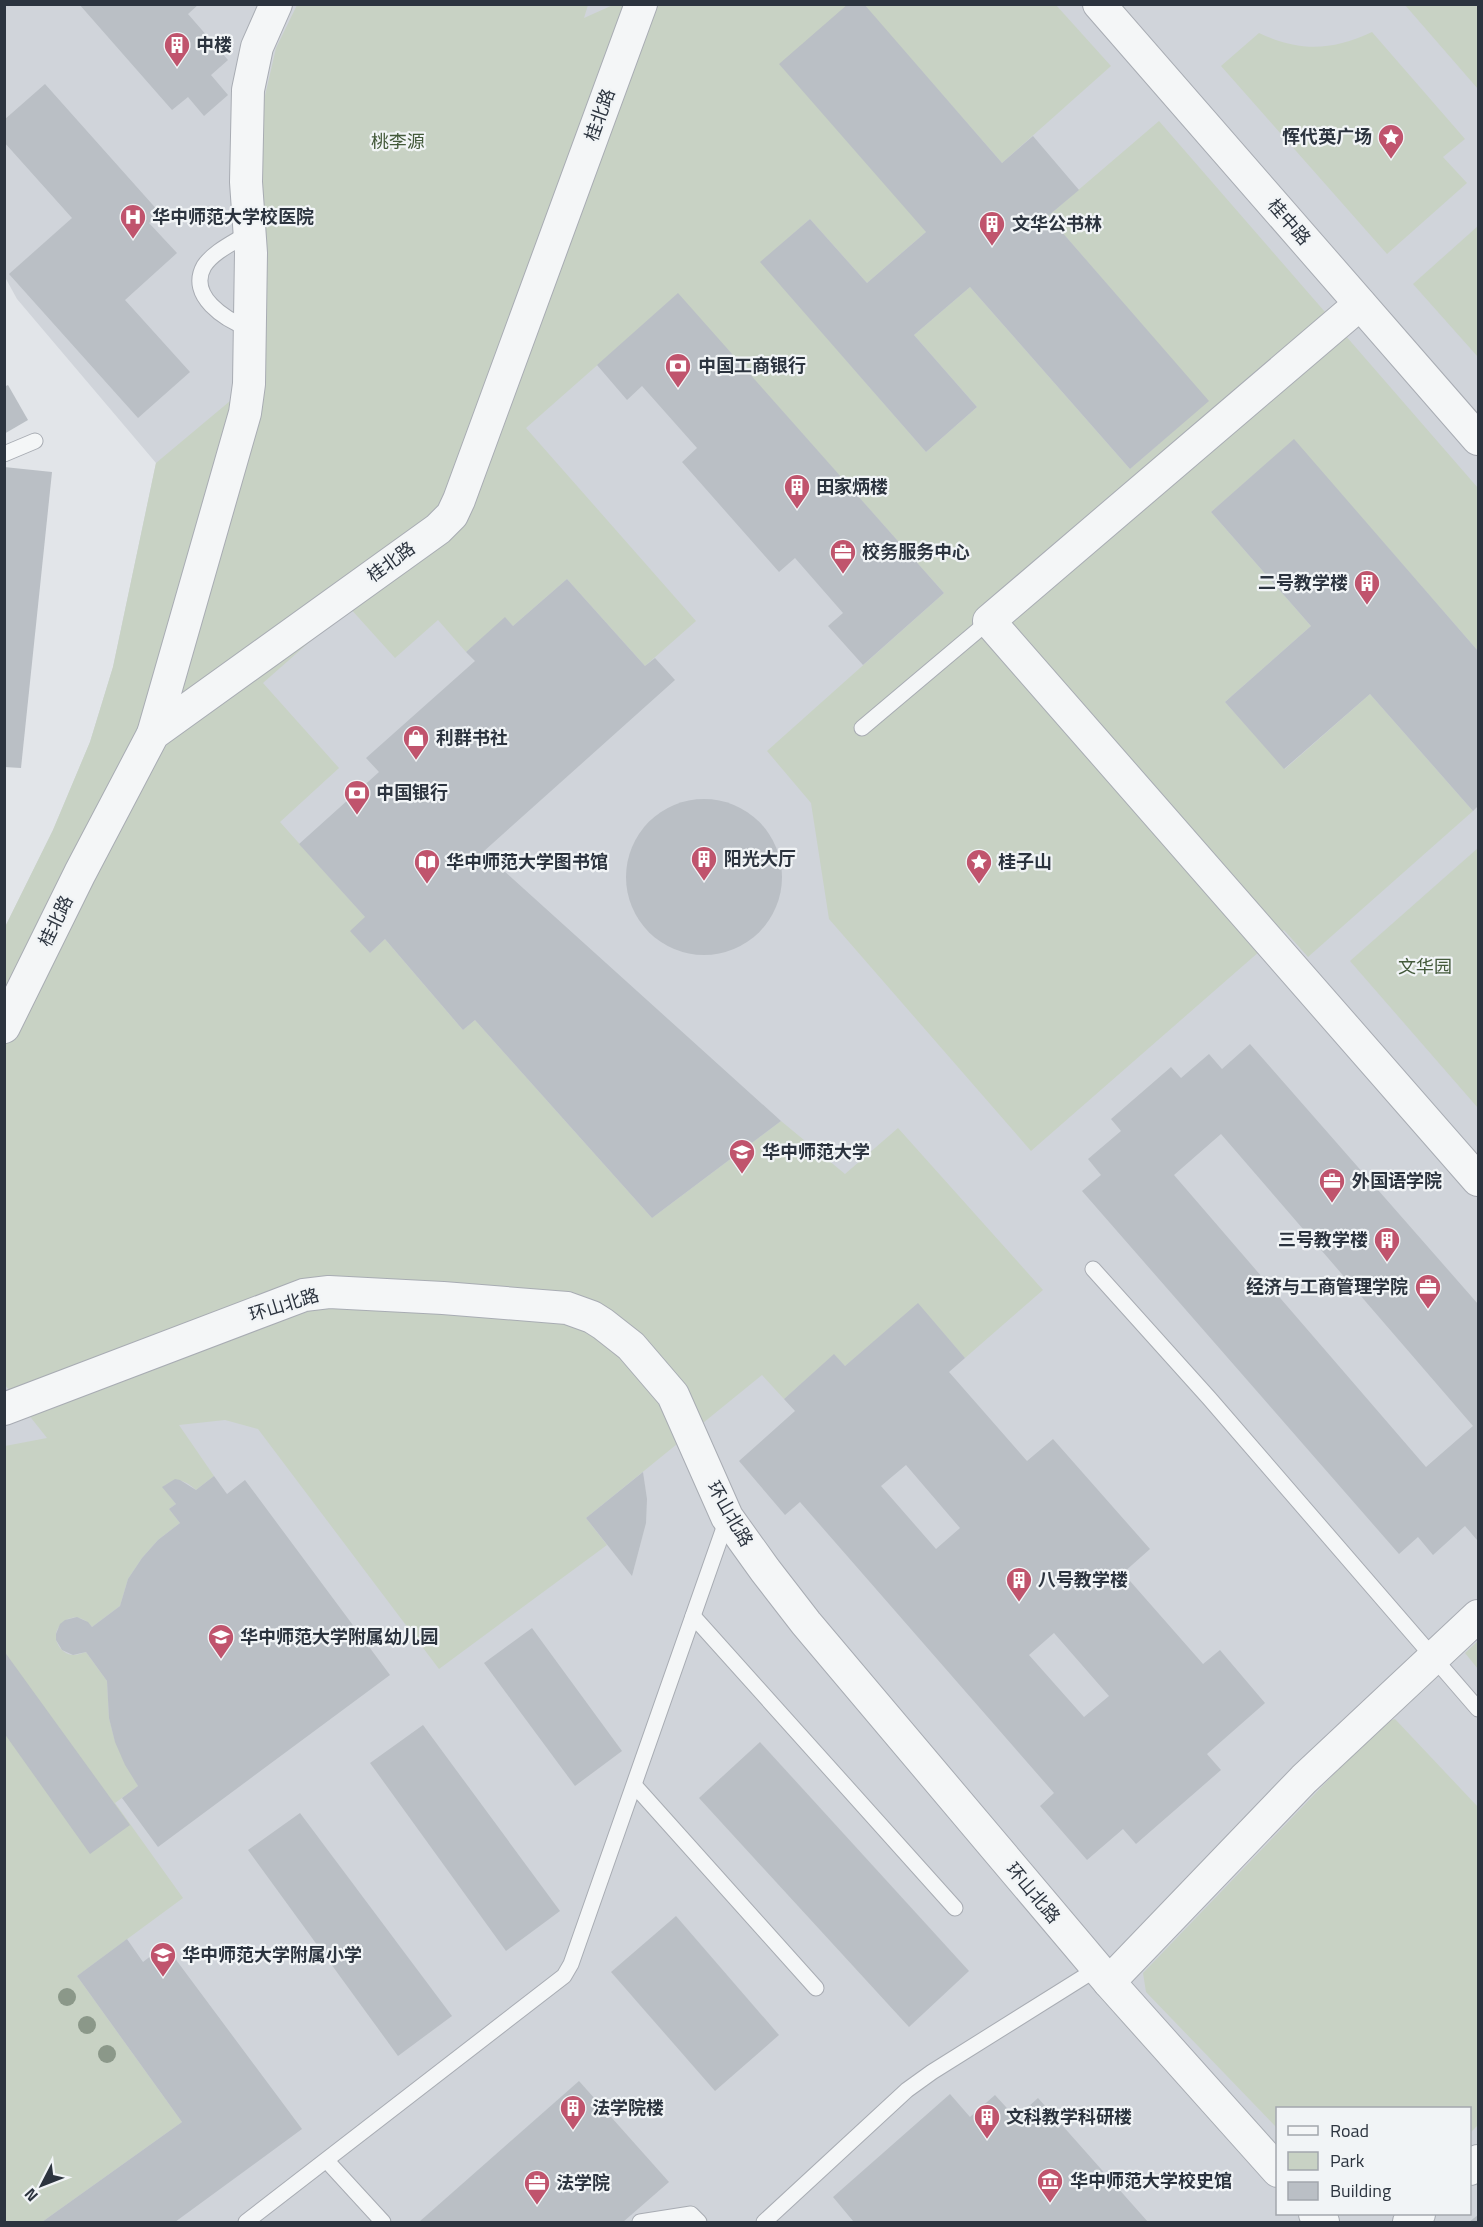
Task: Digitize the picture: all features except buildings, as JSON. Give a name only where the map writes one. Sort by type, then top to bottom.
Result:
[{"type":"street","points":[[153,734],[245,413],[249,384],[250,232],[246,182],[248,90],[257,47],[276,4]]},
{"type":"street","name":"桂北路","points":[[4,1027],[80,873],[153,734],[438,529],[452,515],[641,4]]},
{"type":"street","name":"桂中路","points":[[1099,4],[1479,439]]},
{"type":"street","points":[[1360,304],[989,621],[1479,1180]]},
{"type":"street","name":"环山北路","points":[[4,1409],[304,1295],[329,1292],[443,1298],[567,1308],[592,1317],[616,1332],[631,1346],[673,1395],[728,1517],[806,1623],[1103,1975],[1276,2169]]},
{"type":"street","points":[[1103,1975],[1304,1779],[1479,1616]]},
{"type":"lane","points":[[248,327],[232,322],[213,308],[201,287],[201,275],[204,266],[212,258],[250,232]]},
{"type":"lane","points":[[4,454],[35,441]]},
{"type":"lane","points":[[862,728],[989,621]]},
{"type":"lane","points":[[1093,1269],[1479,1709]]},
{"type":"lane","points":[[246,2223],[564,1976],[571,1964],[635,1786],[728,1517]]},
{"type":"lane","points":[[693,1617],[955,1908]]},
{"type":"lane","points":[[635,1786],[816,1988]]},
{"type":"lane","points":[[764,2223],[907,2090],[932,2072],[1103,1975]]},
{"type":"lane","points":[[327,2161],[383,2223]]},
{"type":"lane","points":[[640,2223],[691,2214],[699,2223]]},
{"type":"shaded area","name":"华中师范大学","points":[[5,5],[1478,5],[1478,2222],[5,2222],[4,929],[53,830],[90,742],[113,667],[156,463],[17,299],[6,279]]},
{"type":"green space","name":"桃李源","points":[[297,5],[588,5],[584,18],[613,5],[848,5],[926,232],[867,283],[810,219],[761,262],[926,452],[977,407],[914,335],[970,287],[1130,469],[1208,401],[1048,216],[1159,121],[1478,488],[1478,651],[1294,440],[1211,512],[1311,626],[1225,702],[1285,769],[1370,694],[1473,811],[1308,957],[1284,930],[1031,1151],[829,919],[811,803],[767,751],[944,593],[678,294],[526,428],[696,621],[645,666],[567,579],[513,626],[505,618],[466,652],[438,620],[395,658],[349,607],[263,683],[339,768],[280,822],[365,917],[370,953],[385,939],[463,1030],[475,1020],[652,1218],[781,1121],[845,1174],[898,1128],[1043,1290],[965,1358],[918,1304],[845,1366],[834,1355],[784,1399],[762,1375],[586,1518],[607,1545],[439,1669],[258,1429],[225,1420],[179,1425],[214,1476],[196,1490],[180,1481],[163,1487],[176,1504],[169,1509],[180,1523],[158,1540],[142,1558],[128,1579],[120,1606],[92,1627],[84,1620],[69,1619],[58,1628],[56,1636],[57,1643],[66,1653],[74,1655],[86,1652],[107,1681],[109,1718],[115,1741],[138,1786],[115,1803],[183,1898],[77,1976],[182,2122],[42,2222],[4,2222],[5,1446],[47,1438],[5,1385],[4,929],[53,830],[90,742],[113,667],[156,463],[261,375],[261,153],[264,100],[276,48]]},
{"type":"green space","points":[[864,5],[1056,5],[1111,66],[1002,163]]},
{"type":"green space","points":[[1405,5],[1478,5],[1478,89]]},
{"type":"green space","points":[[1372,32],[1465,139],[1443,157],[1467,183],[1387,254],[1221,66],[1259,33],[1288,44],[1316,47],[1343,43]]},
{"type":"green space","points":[[1478,226],[1478,357],[1413,284]]},
{"type":"green space","name":"文华园","points":[[1478,848],[1478,1108],[1350,961]]},
{"type":"green space","points":[[1478,1641],[1478,1669],[1465,1653]]},
{"type":"green space","points":[[1395,1719],[1478,1807],[1478,2125],[1471,2132],[1471,2107],[1276,2107],[1276,2127],[1146,1992],[1143,1973],[1383,1723]]},
{"type":"place","name":"中楼","points":[[177,68]]},
{"type":"place","name":"恽代英广场","points":[[1391,160]]},
{"type":"place","name":"华中师范大学校医院","points":[[133,240]]},
{"type":"place","name":"文华公书林","points":[[992,247]]},
{"type":"place","name":"中国工商银行","points":[[678,389]]},
{"type":"place","name":"田家炳楼","points":[[797,510]]},
{"type":"place","name":"校务服务中心","points":[[843,575]]},
{"type":"place","name":"二号教学楼","points":[[1367,606]]},
{"type":"place","name":"利群书社","points":[[416,761]]},
{"type":"place","name":"中国银行","points":[[357,816]]},
{"type":"place","name":"阳光大厅","points":[[704,882]]},
{"type":"place","name":"华中师范大学图书馆","points":[[427,885]]},
{"type":"place","name":"桂子山","points":[[979,885]]},
{"type":"place","name":"华中师范大学","points":[[742,1175]]},
{"type":"place","name":"外国语学院","points":[[1332,1204]]},
{"type":"place","name":"三号教学楼","points":[[1387,1263]]},
{"type":"place","name":"经济与工商管理学院","points":[[1428,1310]]},
{"type":"place","name":"八号教学楼","points":[[1019,1603]]},
{"type":"place","name":"华中师范大学附属幼儿园","points":[[221,1660]]},
{"type":"place","name":"华中师范大学附属小学","points":[[163,1978]]},
{"type":"place","name":"法学院楼","points":[[573,2131]]},
{"type":"place","name":"文科教学科研楼","points":[[987,2140]]},
{"type":"place","name":"华中师范大学校史馆","points":[[1050,2204]]},
{"type":"place","name":"法学院","points":[[537,2206]]}]
